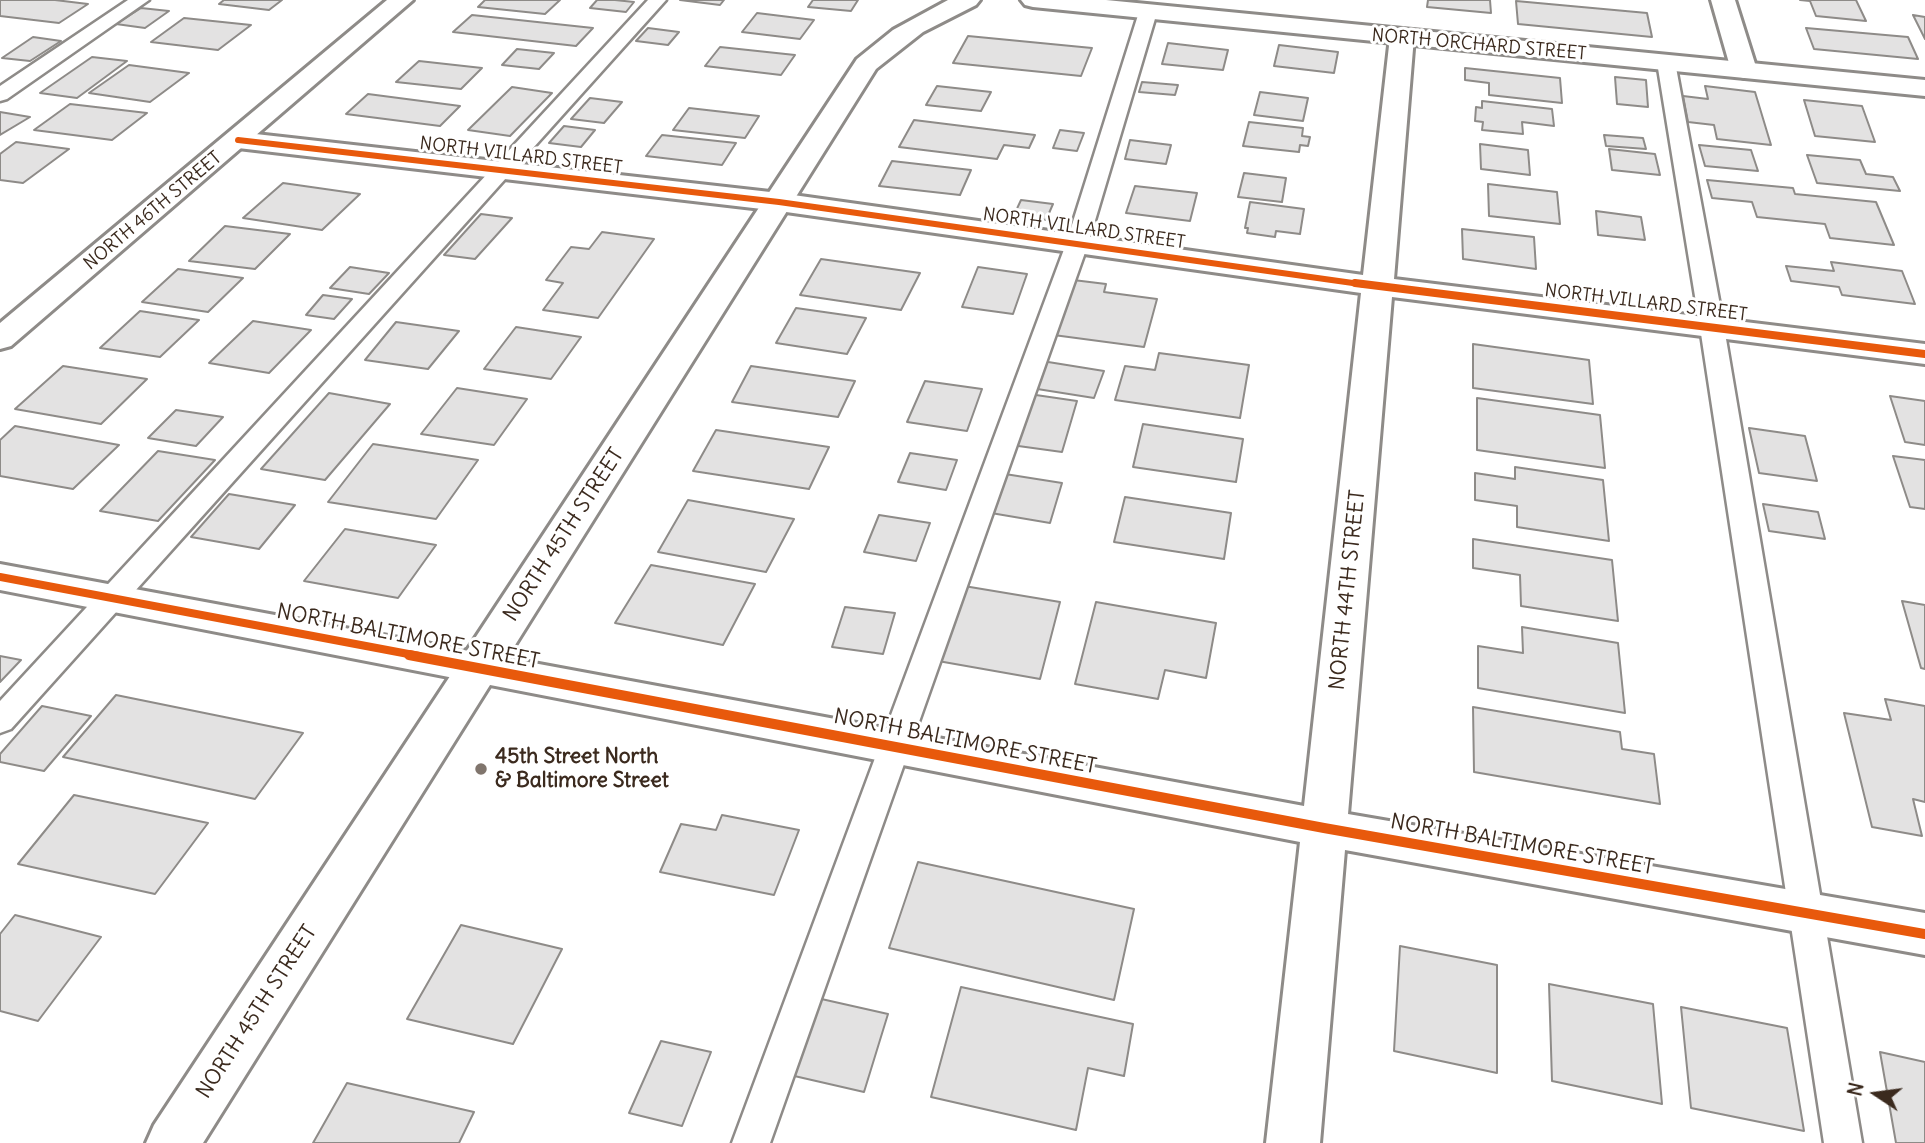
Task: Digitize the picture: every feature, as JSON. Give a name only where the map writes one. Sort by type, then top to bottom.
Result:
[{"type":"street","name":"NORTH 46TH STREET","points":[[0,339],[401,0]]},
{"type":"street","name":"NORTH 45TH STREET","points":[[173,1143],[866,64],[903,32],[968,0]]},
{"type":"street","name":"NORTH ORCHARD STREET","points":[[1033,0],[1925,88]]},
{"type":"street","points":[[1723,0],[1744,70]]},
{"type":"street","name":"NORTH 44TH STREET","points":[[1293,1143],[1402,37]]},
{"type":"street","name":"NORTH VILLARD STREET","points":[[238,140],[779,202],[1378,286],[1925,354]]},
{"type":"street","name":"NORTH BALTIMORE STREET","points":[[0,577],[1324,828],[1925,934]]},
{"type":"lane","points":[[0,95],[140,0]]},
{"type":"lane","points":[[0,721],[657,0]]},
{"type":"lane","points":[[751,1143],[1077,244],[1148,12]]},
{"type":"lane","points":[[1665,62],[1712,327],[1843,1143]]},
{"type":"building","points":[[0,0],[55,0],[88,4],[59,23],[0,16]]},
{"type":"building","points":[[224,0],[282,0],[269,10],[219,4]]},
{"type":"building","points":[[485,0],[560,0],[545,14],[478,7]]},
{"type":"building","points":[[597,0],[634,2],[626,12],[590,8]]},
{"type":"building","points":[[680,0],[724,0],[720,5]]},
{"type":"building","points":[[813,0],[858,0],[851,11],[808,7]]},
{"type":"building","points":[[1428,0],[1490,0],[1491,13],[1427,7]]},
{"type":"building","points":[[1800,0],[1856,0],[1866,21],[1816,16],[1810,1]]},
{"type":"building","points":[[1516,1],[1647,13],[1652,37],[1518,24]]},
{"type":"building","points":[[141,8],[169,11],[145,28],[116,24]]},
{"type":"building","points":[[757,13],[814,20],[800,39],[742,32]]},
{"type":"building","points":[[472,15],[593,28],[576,46],[453,32]]},
{"type":"building","points":[[1913,15],[1925,17],[1925,39]]},
{"type":"building","points":[[184,18],[251,25],[218,50],[151,42]]},
{"type":"building","points":[[648,28],[679,32],[668,45],[636,41]]},
{"type":"building","points":[[1806,28],[1908,37],[1918,59],[1814,49]]},
{"type":"building","points":[[968,36],[1092,48],[1081,76],[953,63]]},
{"type":"building","points":[[33,37],[61,41],[30,61],[2,58]]},
{"type":"building","points":[[1168,43],[1228,50],[1223,70],[1162,64]]},
{"type":"building","points":[[1279,45],[1338,52],[1334,73],[1274,66]]},
{"type":"building","points":[[720,47],[795,55],[781,75],[705,66]]},
{"type":"building","points":[[517,49],[554,53],[539,69],[502,65]]},
{"type":"building","points":[[92,57],[127,61],[77,98],[40,93]]},
{"type":"building","points":[[419,61],[482,68],[461,89],[396,82]]},
{"type":"building","points":[[129,65],[189,73],[150,102],[89,93]]},
{"type":"building","points":[[1465,68],[1560,78],[1562,103],[1489,95],[1489,83],[1465,80]]},
{"type":"building","points":[[1615,77],[1646,80],[1648,107],[1617,104]]},
{"type":"building","points":[[1142,82],[1178,85],[1175,95],[1139,92]]},
{"type":"building","points":[[937,86],[991,92],[981,111],[926,105]]},
{"type":"building","points":[[1705,86],[1755,92],[1771,145],[1717,139],[1714,125],[1688,122],[1683,96],[1708,99]]},
{"type":"building","points":[[512,87],[552,93],[510,136],[468,130]]},
{"type":"building","points":[[1260,92],[1308,98],[1303,121],[1254,115]]},
{"type":"building","points":[[368,94],[460,106],[440,126],[346,114]]},
{"type":"building","points":[[590,98],[622,102],[604,123],[571,119]]},
{"type":"building","points":[[1804,100],[1862,106],[1875,142],[1815,136]]},
{"type":"building","points":[[1482,101],[1552,109],[1554,126],[1522,122],[1523,134],[1482,130],[1483,122],[1475,121],[1476,107],[1482,108]]},
{"type":"building","points":[[70,104],[147,113],[112,140],[34,130]]},
{"type":"building","points":[[689,108],[759,116],[745,138],[673,130]]},
{"type":"building","points":[[0,112],[30,117],[0,135]]},
{"type":"building","points":[[914,120],[1035,135],[1029,148],[1004,145],[997,159],[899,147]]},
{"type":"building","points":[[1249,122],[1303,128],[1302,136],[1310,137],[1308,146],[1300,145],[1299,152],[1243,146]]},
{"type":"building","points":[[564,126],[595,130],[581,147],[549,143]]},
{"type":"building","points":[[1060,130],[1084,133],[1077,151],[1053,148]]},
{"type":"building","points":[[662,135],[736,143],[722,165],[646,156]]},
{"type":"building","points":[[1604,135],[1643,138],[1646,149],[1606,146]]},
{"type":"building","points":[[1130,140],[1171,145],[1166,164],[1125,159]]},
{"type":"building","points":[[16,142],[69,149],[23,183],[0,180],[0,154]]},
{"type":"building","points":[[1480,144],[1528,150],[1530,175],[1481,169]]},
{"type":"building","points":[[1699,145],[1751,150],[1758,171],[1705,166]]},
{"type":"building","points":[[1609,149],[1655,154],[1660,175],[1612,170]]},
{"type":"building","points":[[1807,155],[1860,160],[1866,174],[1893,177],[1900,191],[1817,183]]},
{"type":"building","points":[[892,161],[971,170],[960,195],[879,186]]},
{"type":"building","points":[[1244,173],[1286,178],[1282,202],[1238,197]]},
{"type":"building","points":[[1707,180],[1793,188],[1795,194],[1876,202],[1894,245],[1830,238],[1825,224],[1757,217],[1752,202],[1712,198]]},
{"type":"building","points":[[283,183],[360,194],[322,230],[243,218]]},
{"type":"building","points":[[1488,184],[1557,192],[1560,224],[1489,216]]},
{"type":"building","points":[[1135,186],[1197,193],[1190,221],[1126,213]]},
{"type":"building","points":[[1021,200],[1053,204],[1046,220],[1014,215]]},
{"type":"building","points":[[1250,202],[1304,209],[1300,234],[1276,231],[1275,237],[1247,233],[1248,228],[1245,228]]},
{"type":"building","points":[[1596,211],[1641,217],[1645,240],[1598,235]]},
{"type":"building","points":[[481,214],[512,218],[475,259],[444,255]]},
{"type":"building","points":[[225,226],[290,234],[255,269],[189,261]]},
{"type":"building","points":[[1462,229],[1534,237],[1536,269],[1463,259]]},
{"type":"building","points":[[602,232],[654,239],[598,318],[543,310],[563,283],[546,280],[571,247],[589,249]]},
{"type":"building","points":[[821,259],[920,273],[901,310],[800,295]]},
{"type":"building","points":[[1831,262],[1902,271],[1915,304],[1842,295],[1839,287],[1791,281],[1786,266],[1834,271]]},
{"type":"building","points":[[350,267],[389,273],[369,294],[330,288]]},
{"type":"building","points":[[978,267],[1027,274],[1013,314],[962,307]]},
{"type":"building","points":[[178,269],[243,278],[208,312],[142,302]]},
{"type":"building","points":[[1065,279],[1106,284],[1104,292],[1157,299],[1144,347],[1046,334]]},
{"type":"building","points":[[323,295],[352,299],[334,319],[306,315]]},
{"type":"building","points":[[796,308],[866,318],[847,354],[776,343]]},
{"type":"building","points":[[140,311],[199,320],[160,357],[100,348]]},
{"type":"building","points":[[253,321],[311,330],[269,373],[209,363]]},
{"type":"building","points":[[396,322],[459,331],[428,369],[365,360]]},
{"type":"building","points":[[516,327],[581,337],[551,379],[484,369]]},
{"type":"building","points":[[1473,344],[1589,360],[1593,404],[1473,388]]},
{"type":"building","points":[[1159,353],[1249,365],[1240,418],[1115,400],[1125,366],[1155,370]]},
{"type":"building","points":[[1042,361],[1104,371],[1094,398],[1031,388]]},
{"type":"building","points":[[63,366],[147,379],[101,424],[15,409]]},
{"type":"building","points":[[751,366],[855,381],[838,417],[732,402]]},
{"type":"building","points":[[925,381],[982,389],[967,431],[907,422]]},
{"type":"building","points":[[457,388],[527,399],[494,445],[421,434]]},
{"type":"building","points":[[329,393],[390,404],[325,480],[261,469]]},
{"type":"building","points":[[1029,394],[1077,401],[1062,452],[1011,445]]},
{"type":"building","points":[[1890,396],[1925,401],[1925,445],[1905,442]]},
{"type":"building","points":[[1477,398],[1600,415],[1605,468],[1477,450]]},
{"type":"building","points":[[176,410],[223,417],[196,446],[148,438]]},
{"type":"building","points":[[1143,424],[1243,439],[1236,482],[1133,467]]},
{"type":"building","points":[[15,426],[119,445],[73,489],[0,476],[0,440]]},
{"type":"building","points":[[1749,428],[1805,436],[1817,481],[1759,473]]},
{"type":"building","points":[[716,430],[829,447],[809,489],[693,471]]},
{"type":"building","points":[[373,444],[478,460],[436,519],[328,502]]},
{"type":"building","points":[[158,451],[215,460],[158,521],[100,511]]},
{"type":"building","points":[[910,453],[957,460],[946,490],[898,482]]},
{"type":"building","points":[[1893,456],[1925,460],[1925,509],[1910,507]]},
{"type":"building","points":[[1515,467],[1603,480],[1609,541],[1517,527],[1517,506],[1475,500],[1475,473],[1515,479]]},
{"type":"building","points":[[1005,474],[1062,483],[1050,523],[991,513]]},
{"type":"building","points":[[229,494],[295,505],[259,549],[191,537]]},
{"type":"building","points":[[1125,497],[1231,513],[1224,559],[1114,542]]},
{"type":"building","points":[[688,500],[794,519],[766,572],[658,552]]},
{"type":"building","points":[[1763,504],[1818,512],[1825,539],[1769,531]]},
{"type":"building","points":[[879,515],[930,523],[916,561],[864,552]]},
{"type":"building","points":[[345,529],[436,545],[398,598],[304,581]]},
{"type":"building","points":[[1473,539],[1612,560],[1618,621],[1521,606],[1520,575],[1473,568]]},
{"type":"building","points":[[651,565],[755,584],[723,645],[615,623]]},
{"type":"building","points":[[964,586],[1060,602],[1040,679],[938,661]]},
{"type":"building","points":[[1902,601],[1925,605],[1925,669],[1921,668]]},
{"type":"building","points":[[1096,602],[1216,623],[1206,678],[1165,670],[1158,699],[1075,684]]},
{"type":"building","points":[[845,607],[895,613],[883,654],[832,647]]},
{"type":"building","points":[[1522,627],[1618,643],[1625,713],[1478,688],[1478,646],[1523,653]]},
{"type":"building","points":[[0,656],[21,660],[0,682]]},
{"type":"building","points":[[116,695],[303,733],[255,799],[63,757]]},
{"type":"building","points":[[1885,699],[1925,706],[1925,802],[1913,799],[1922,836],[1872,827],[1844,713],[1891,720]]},
{"type":"building","points":[[42,706],[91,716],[44,771],[0,762],[0,754]]},
{"type":"building","points":[[1473,707],[1620,732],[1622,749],[1654,754],[1660,804],[1474,772]]},
{"type":"building","points":[[74,795],[208,823],[155,894],[18,864]]},
{"type":"building","points":[[722,815],[799,830],[774,895],[660,872],[681,824],[716,830]]},
{"type":"building","points":[[918,862],[1134,909],[1114,1000],[889,948]]},
{"type":"building","points":[[15,915],[101,937],[38,1021],[0,1011],[0,934]]},
{"type":"building","points":[[461,925],[562,949],[513,1044],[407,1019]]},
{"type":"building","points":[[1400,946],[1497,965],[1497,1073],[1394,1051]]},
{"type":"building","points":[[1549,984],[1653,1004],[1662,1104],[1552,1081]]},
{"type":"building","points":[[961,987],[1133,1024],[1124,1076],[1088,1068],[1076,1130],[931,1097]]},
{"type":"building","points":[[817,998],[888,1014],[864,1092],[790,1075]]},
{"type":"building","points":[[1681,1007],[1787,1028],[1804,1131],[1691,1108]]},
{"type":"building","points":[[661,1041],[711,1052],[682,1126],[629,1113]]},
{"type":"building","points":[[1880,1052],[1925,1062],[1925,1143],[1896,1143]]},
{"type":"building","points":[[347,1083],[474,1112],[459,1143],[313,1143]]},
{"type":"cycle path","points":[[238,140],[779,202],[1378,286],[1925,354]]},
{"type":"cycle path","points":[[0,577],[1324,828],[1925,934]]},
{"type":"place","name":"45th Street North & Baltimore Street","points":[[481,769]]}]
